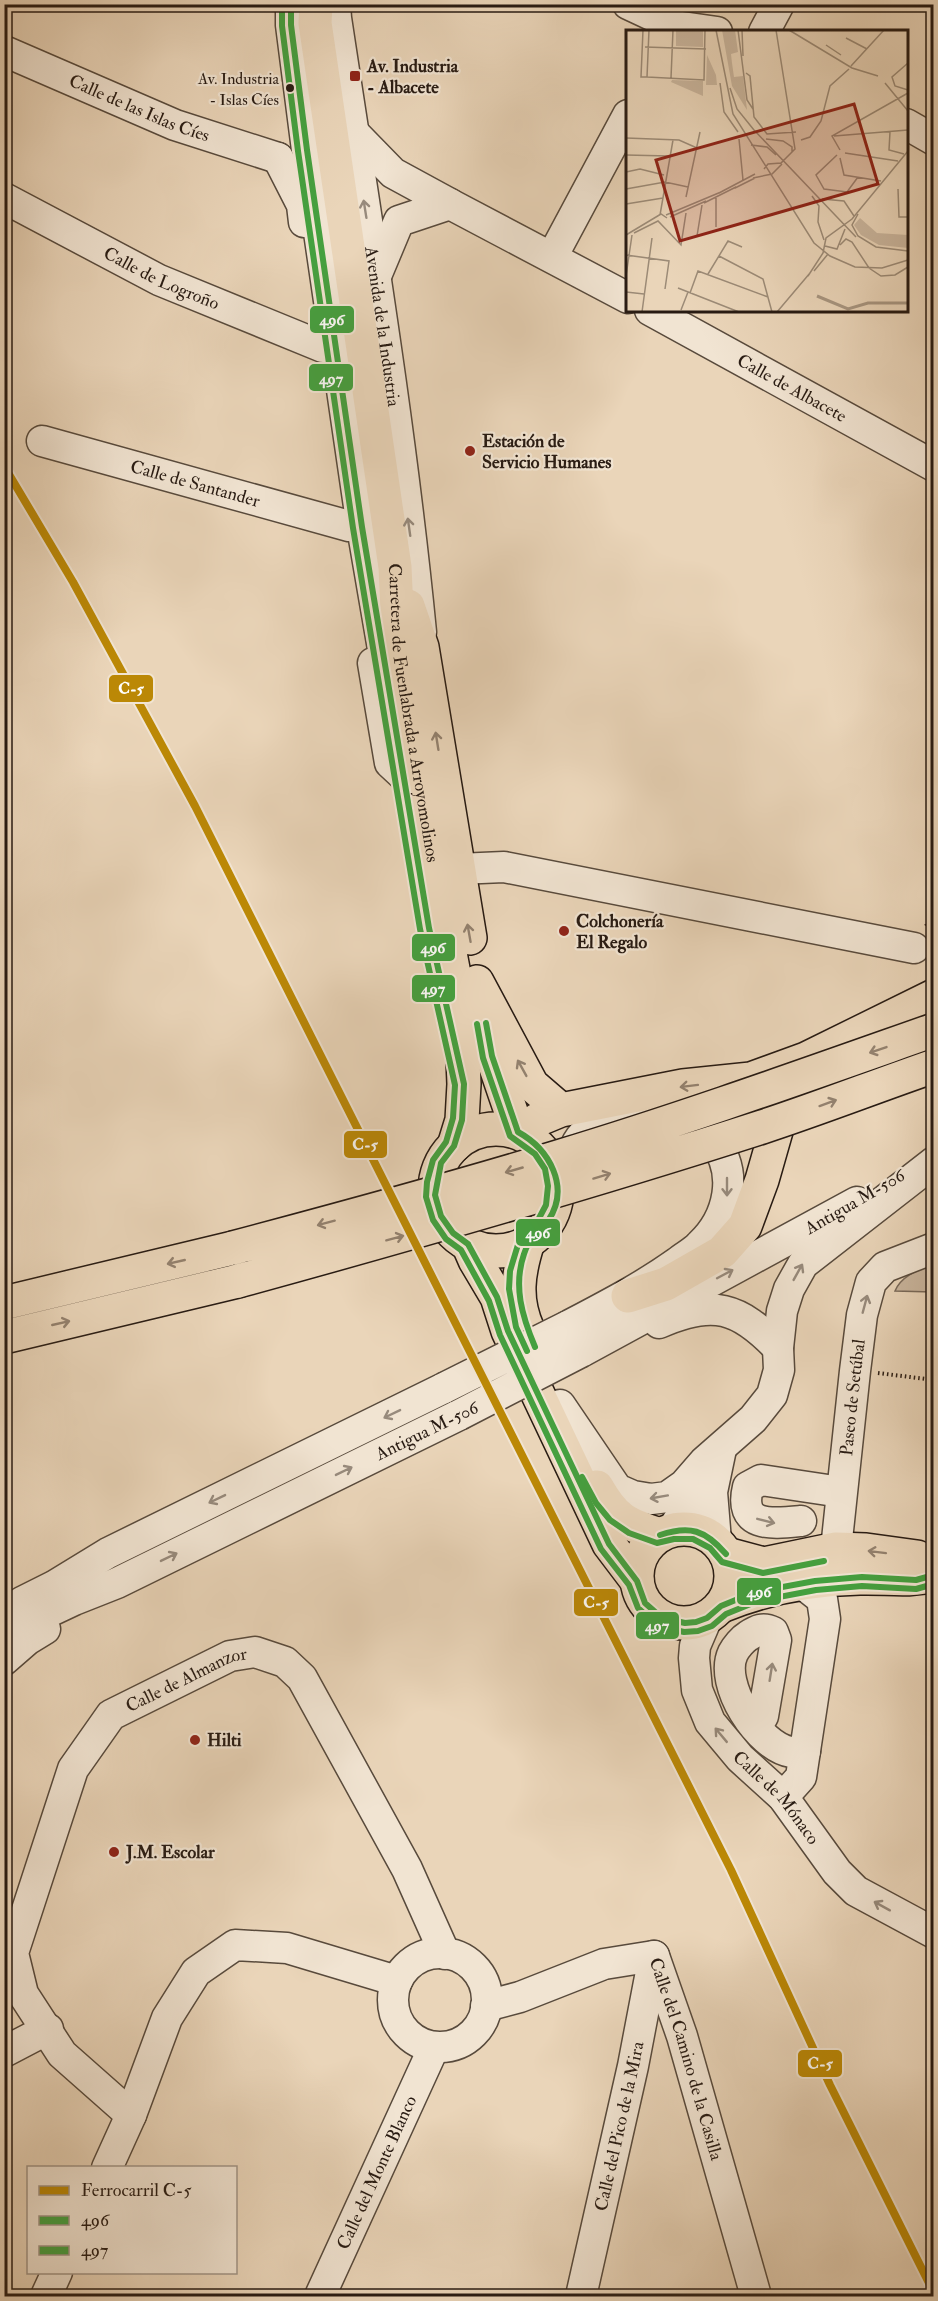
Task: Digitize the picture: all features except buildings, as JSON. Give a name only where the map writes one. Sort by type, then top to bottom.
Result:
[{"type":"main road","name":"Avenida de la Industria","points":[[313,8],[395,567]]},
{"type":"main road","name":"Carretera de Fuenlabrada a Arroyomolinos","points":[[395,567],[422,647],[477,982],[492,1056],[519,1133]]},
{"type":"main road","name":"Carretera de Fuenlabrada a Arroyomolinos","points":[[395,567],[399,654],[436,879],[461,1011],[464,1084],[462,1120],[454,1146]]},
{"type":"main road","points":[[477,982],[532,1085],[561,1110]]},
{"type":"main road","points":[[519,1133],[537,1120],[561,1110],[683,1086],[751,1079],[806,1059],[933,996]]},
{"type":"main road","points":[[4,1303],[233,1248],[393,1206],[560,1156],[757,1092],[933,1030]]},
{"type":"main road","points":[[628,1296],[666,1284],[722,1252],[745,1226],[793,1082],[806,1059]]},
{"type":"main road","points":[[4,1337],[238,1281],[403,1236],[764,1126],[933,1066]]},
{"type":"main road","points":[[507,1129],[519,1133],[541,1148],[553,1166],[557,1186],[555,1208],[544,1228],[528,1242],[507,1250],[488,1250],[468,1244],[453,1233],[441,1216],[435,1195],[441,1163],[454,1146],[465,1137],[485,1130],[507,1129]]},
{"type":"main road","points":[[528,1242],[519,1274],[518,1288],[525,1324],[590,1474],[608,1507],[621,1519],[636,1527],[666,1533],[695,1530],[706,1534],[721,1547],[764,1564],[815,1567],[862,1577],[916,1580],[933,1575]]},
{"type":"main road","points":[[468,1244],[474,1260],[497,1297],[508,1331],[609,1544],[637,1581],[645,1603],[662,1618],[685,1623],[815,1567],[917,1557],[933,1565]]},
{"type":"main road","points":[[637,1581],[642,1555],[650,1544],[666,1533]]},
{"type":"main road","points":[[714,1612],[728,1594],[731,1581],[731,1567],[721,1547]]},
{"type":"street","points":[[628,4],[675,21],[709,30]]},
{"type":"street","points":[[765,30],[779,4]]},
{"type":"street","points":[[313,8],[291,25],[307,150],[362,528],[429,928],[464,1084]]},
{"type":"street","name":"Avenida de la Industria","points":[[313,8],[353,132],[376,276],[414,564],[422,647]]},
{"type":"street","name":"Calle de las Islas Cíes","points":[[4,51],[175,125],[278,158]]},
{"type":"street","points":[[552,257],[626,118]]},
{"type":"street","points":[[908,125],[933,140]]},
{"type":"street","points":[[353,132],[393,173],[626,297]]},
{"type":"street","points":[[307,150],[278,158],[302,205],[349,526],[390,763],[404,776]]},
{"type":"street","name":"Calle de Logroño","points":[[4,198],[159,280],[322,347]]},
{"type":"street","points":[[376,276],[399,221],[450,204]]},
{"type":"street","name":"Calle de Albacete","points":[[654,312],[933,466]]},
{"type":"street","name":"Calle de Santander","points":[[42,441],[349,526]]},
{"type":"street","points":[[458,869],[504,867],[914,948]]},
{"type":"street","name":"Antigua M-506","points":[[4,1610],[54,1586],[108,1553],[628,1296],[700,1245],[722,1218],[729,1191],[725,1161],[711,1138],[687,1123],[655,1117],[609,1122],[582,1135],[557,1186]]},
{"type":"street","points":[[560,1405],[617,1489],[633,1496],[651,1499],[667,1497],[684,1485],[753,1419],[772,1395],[779,1370],[778,1348],[782,1311],[789,1289],[803,1264],[933,1159]]},
{"type":"street","name":"Antigua M-506","points":[[4,1633],[74,1599],[117,1583],[459,1415],[813,1227],[933,1159]]},
{"type":"street","name":"Paseo de Setúbal","points":[[815,1567],[841,1492],[862,1315],[871,1282],[885,1267],[933,1248]]},
{"type":"street","points":[[581,1352],[640,1332],[678,1315],[716,1309],[737,1314],[758,1327],[778,1348]]},
{"type":"street","points":[[666,1533],[693,1498],[712,1456]]},
{"type":"street","points":[[712,1456],[712,1492],[721,1547]]},
{"type":"street","points":[[801,1521],[773,1524],[760,1522],[748,1512],[745,1500],[748,1487],[761,1480],[841,1492]]},
{"type":"street","points":[[783,1797],[801,1777],[825,1619],[815,1567],[801,1521],[806,1488]]},
{"type":"street","points":[[4,1592],[108,1553]]},
{"type":"street","points":[[4,1660],[27,1640],[117,1583]]},
{"type":"street","name":"Calle de Mónaco","points":[[714,1612],[695,1646],[694,1658],[697,1690],[710,1722],[740,1758],[783,1797],[837,1872],[856,1891],[933,1933]]},
{"type":"street","name":"Calle de Almanzor","points":[[131,2115],[62,2054],[48,2029],[23,1994],[13,1953],[73,1769],[111,1715],[230,1656],[255,1652],[285,1662],[302,1678],[407,1869],[445,1954]]},
{"type":"street","points":[[756,1728],[776,1745],[790,1752],[805,1751]]},
{"type":"street","points":[[108,2166],[131,2115],[167,2018],[196,1972],[235,1945],[287,1948],[397,1981]]},
{"type":"street","points":[[430,1954],[445,1954],[459,1957],[471,1965],[481,1977],[486,1991],[486,2014],[474,2032],[463,2041],[449,2046],[434,2047],[414,2039],[399,2024],[394,2010],[393,1995],[397,1981],[405,1969],[417,1959],[430,1954]]},
{"type":"street","name":"Calle del Camino de la Casilla","points":[[486,2006],[520,1997],[604,1964],[654,1956],[682,2036],[756,2296]]},
{"type":"street","name":"Calle del Pico de la Mira","points":[[581,2296],[633,2066],[654,1956]]},
{"type":"street","points":[[4,2052],[48,2029]]},
{"type":"street","name":"Calle del Monte Blanco","points":[[320,2296],[434,2047]]},
{"type":"street","points":[[46,2296],[56,2274]]},
{"type":"path","points":[[855,1371],[933,1380]]},
{"type":"shaded area","points":[[933,1264],[933,1292],[895,1291],[906,1277]]},
{"type":"rail line","name":"C-5","points":[[4,466],[73,582],[195,806],[731,1870],[830,2085],[934,2293]]},
{"type":"transit line","name":"497","points":[[282,4],[282,26],[298,151],[353,528],[420,929],[455,1085],[453,1118],[446,1142],[433,1160],[427,1182],[426,1197],[433,1220],[446,1239],[461,1250],[489,1301],[500,1335],[601,1549],[629,1585],[638,1608],[658,1626],[684,1632],[698,1631],[712,1626],[726,1614],[758,1601],[816,1590],[862,1586],[916,1589],[934,1584]]},
{"type":"transit line","name":"496","points":[[291,4],[291,25],[307,150],[362,527],[429,928],[464,1084],[462,1120],[454,1146],[441,1163],[435,1195],[441,1216],[453,1233],[468,1244]]},
{"type":"transit line","name":"496","points":[[486,1023],[492,1056],[518,1132]]},
{"type":"transit line","name":"497","points":[[477,1024],[483,1058],[510,1136],[535,1154],[545,1169],[548,1186],[546,1205],[537,1222],[520,1238],[510,1271],[509,1289],[516,1327],[527,1351]]},
{"type":"transit line","name":"496","points":[[518,1132],[539,1148],[553,1170],[557,1182],[555,1208],[548,1221],[528,1244],[519,1278],[520,1301],[535,1347]]},
{"type":"transit line","name":"496","points":[[468,1244],[497,1297],[508,1331],[609,1544],[637,1581],[645,1603],[662,1618],[685,1623],[696,1622],[707,1618],[721,1606],[755,1592],[815,1581],[862,1577],[916,1580],[934,1575]]},
{"type":"transit line","name":"497","points":[[582,1477],[596,1503],[610,1520],[629,1533],[657,1543],[674,1539],[693,1539],[710,1548],[722,1562],[763,1573],[824,1561]]},
{"type":"transit line","name":"496","points":[[660,1535],[680,1530],[696,1532],[711,1540],[726,1554]]},
{"type":"place","name":"Av. Industria - Albacete","points":[[355,76]]},
{"type":"place","name":"Av. Industria - Islas Cíes","points":[[290,88]]},
{"type":"place","name":"Estación de Servicio Humanes","points":[[470,451]]},
{"type":"place","name":"Colchonería El Regalo","points":[[564,931]]},
{"type":"place","name":"Hilti","points":[[195,1740]]},
{"type":"place","name":"J.M. Escolar","points":[[114,1852]]}]
